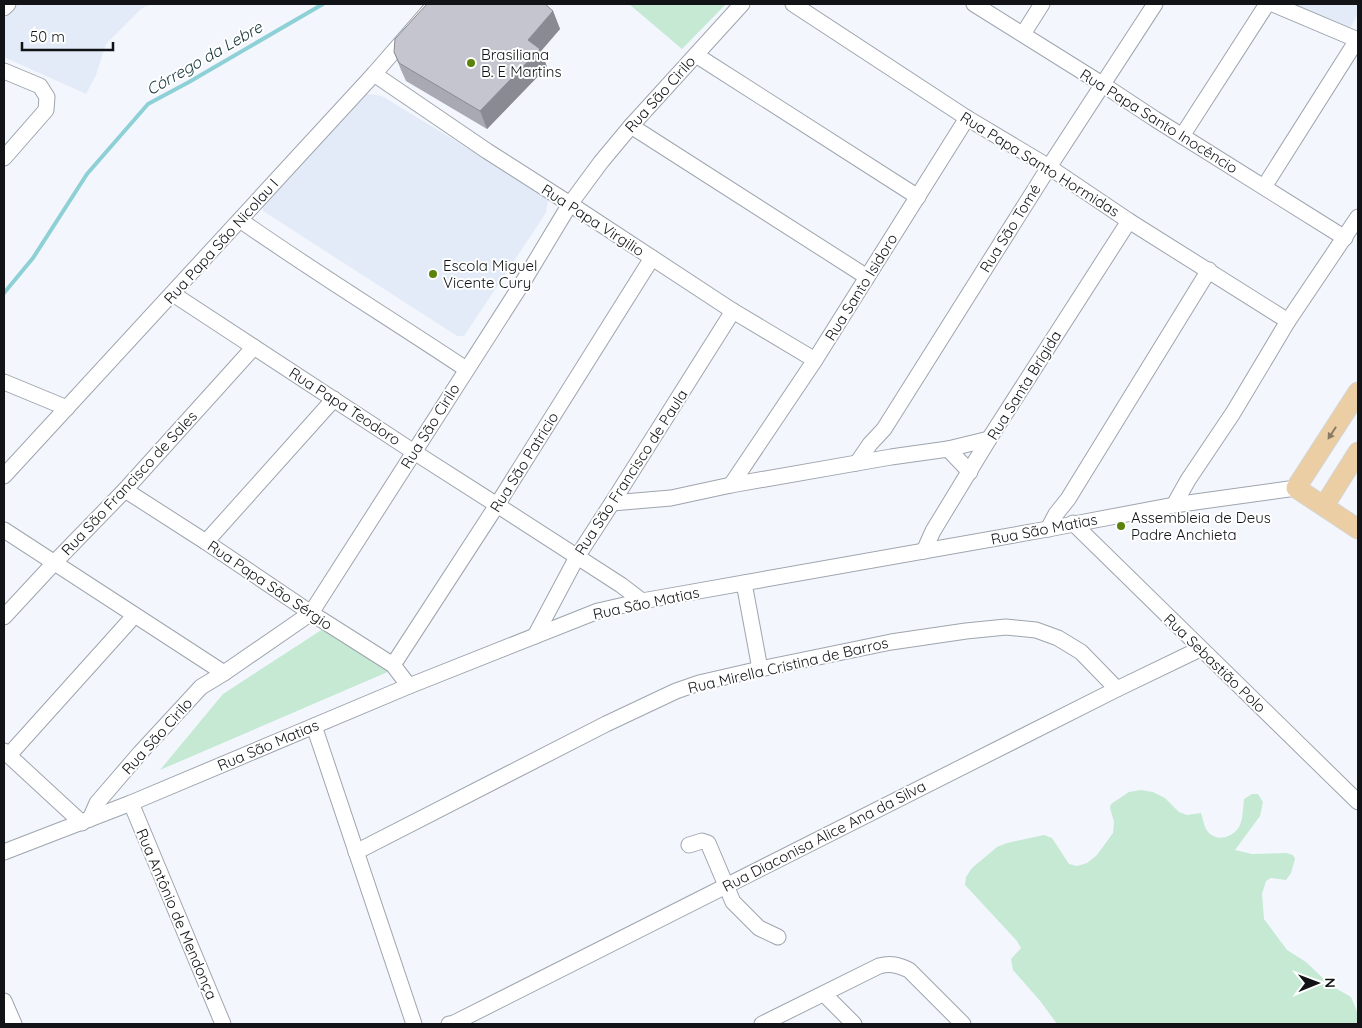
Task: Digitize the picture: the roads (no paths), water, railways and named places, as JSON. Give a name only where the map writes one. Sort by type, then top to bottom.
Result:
[{"type":"main road","points":[[1358,392],[1296,488],[1358,529]]},
{"type":"main road","points":[[1324,506],[1358,452]]},
{"type":"street","points":[[4,8],[8,4]]},
{"type":"street","name":"Rua Papa São Nicolau I","points":[[4,476],[374,74],[435,4]]},
{"type":"street","name":"Rua São Cirilo","points":[[86,821],[97,803],[201,687],[311,613],[570,204],[631,126],[742,4]]},
{"type":"street","name":"Rua Papa Santo Hormidas","points":[[793,4],[967,118],[1049,167],[1129,221],[1288,321]]},
{"type":"street","name":"Rua Papa Santo Inocêncio","points":[[974,4],[1344,238]]},
{"type":"street","points":[[1023,34],[1042,4]]},
{"type":"street","name":"Rua São Tomé","points":[[857,463],[870,444],[884,429],[1049,167],[1155,4]]},
{"type":"street","points":[[1182,136],[1267,4]]},
{"type":"street","points":[[1264,187],[1357,40],[1273,4]]},
{"type":"street","points":[[696,55],[918,197]]},
{"type":"street","points":[[4,71],[40,86],[47,97],[46,110],[4,158]]},
{"type":"street","name":"Rua Papa Virgilio","points":[[374,74],[487,151],[733,311],[815,360]]},
{"type":"street","name":"Rua Santo Isidoro","points":[[731,485],[815,360],[967,118]]},
{"type":"street","points":[[631,126],[868,277]]},
{"type":"street","points":[[1174,505],[1233,413],[1288,321],[1358,217]]},
{"type":"street","points":[[240,220],[309,268],[466,369]]},
{"type":"street","name":"Rua Santa Brígida","points":[[924,551],[933,531],[989,439],[1129,221]]},
{"type":"street","name":"Rua São Patricio","points":[[393,665],[652,258]]},
{"type":"street","points":[[1048,529],[1209,270]]},
{"type":"street","name":"Rua Papa Teodoro","points":[[173,294],[414,452],[497,504],[620,585],[642,602]]},
{"type":"street","name":"Rua São Francisco de Paula","points":[[535,636],[577,557],[733,311]]},
{"type":"street","name":"Rua São Francisco de Sales","points":[[4,617],[125,490],[254,347]]},
{"type":"street","points":[[4,382],[67,408]]},
{"type":"street","points":[[206,542],[334,399]]},
{"type":"street","points":[[884,429],[891,457]]},
{"type":"street","points":[[612,504],[671,498],[731,485],[948,449],[989,439]]},
{"type":"street","points":[[948,449],[970,472]]},
{"type":"street","points":[[752,453],[763,480]]},
{"type":"street","points":[[1195,502],[1196,469]]},
{"type":"street","points":[[627,479],[646,501]]},
{"type":"street","name":"Rua São Matias","points":[[4,852],[131,803],[409,686],[598,611],[1174,505],[1296,488]]},
{"type":"street","name":"Rua Papa São Sérgio","points":[[125,490],[393,665],[409,686]]},
{"type":"street","points":[[1068,499],[1074,523]]},
{"type":"street","name":"Rua Sebastião Polo","points":[[1074,523],[1200,649],[1358,802]]},
{"type":"street","points":[[4,530],[224,673]]},
{"type":"street","points":[[744,583],[760,669]]},
{"type":"street","points":[[86,821],[6,753],[134,616]]},
{"type":"street","name":"Rua Mirella Cristina de Barros","points":[[356,852],[597,729],[676,691],[699,683],[760,669],[891,642],[1006,627],[1036,630],[1058,638],[1081,652],[1117,689]]},
{"type":"street","name":"Rua Diaconisa Alice Ana da Silva","points":[[449,1024],[1200,649]]},
{"type":"street","points":[[314,726],[414,1024]]},
{"type":"street","name":"Rua Antônio de Mendonça","points":[[131,803],[223,1024]]},
{"type":"street","points":[[689,845],[702,841],[708,843],[733,902],[763,931],[778,937]]},
{"type":"street","points":[[762,1024],[879,966],[889,963],[909,970],[963,1024]]},
{"type":"street","points":[[824,994],[854,1024]]},
{"type":"street","points":[[4,1001],[14,1024]]},
{"type":"waterway","name":"Córrego da Lebre","points":[[4,293],[33,258],[87,174],[148,104],[323,4]]},
{"type":"place","name":"Brasiliana B. E Martins","points":[[471,63]]},
{"type":"place","name":"Escola Miguel Vicente Cury","points":[[433,274]]},
{"type":"place","name":"Assembleia de Deus Padre Anchieta","points":[[1121,526]]}]
